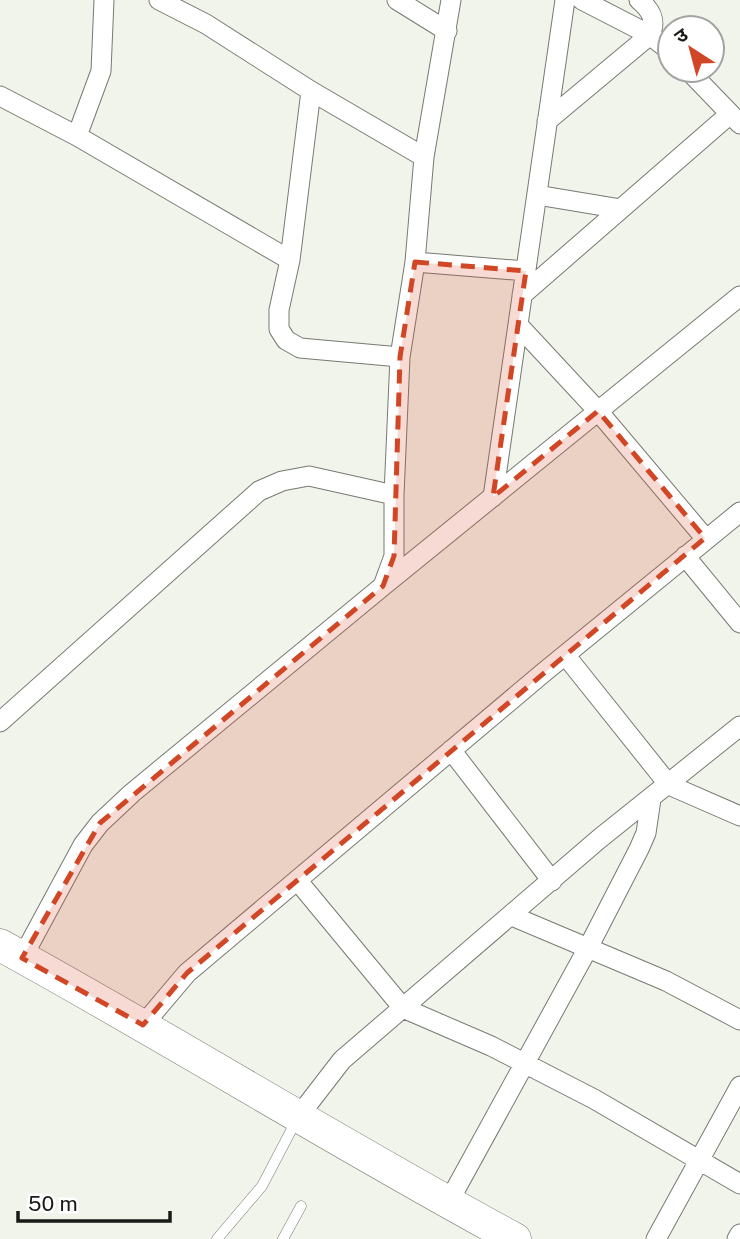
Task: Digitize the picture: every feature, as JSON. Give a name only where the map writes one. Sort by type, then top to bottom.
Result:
[{"type":"main road","points":[[11,952],[515,1239]]},
{"type":"street","points":[[77,136],[101,71],[104,0]]},
{"type":"street","points":[[159,0],[206,24],[424,157]]},
{"type":"street","points":[[397,0],[447,31]]},
{"type":"street","points":[[383,586],[394,556],[400,357],[415,262],[424,157],[451,0]]},
{"type":"street","points":[[493,496],[565,0]]},
{"type":"street","points":[[582,0],[656,40]]},
{"type":"street","points":[[547,121],[650,35],[654,26],[653,16],[639,0]]},
{"type":"street","points":[[522,295],[621,209],[735,119],[701,84]]},
{"type":"street","points":[[312,91],[290,260],[279,310],[279,329],[286,340],[300,348],[400,357]]},
{"type":"street","points":[[0,96],[77,136],[290,260]]},
{"type":"street","points":[[537,195],[621,209]]},
{"type":"street","points":[[415,262],[526,271]]},
{"type":"street","points":[[11,952],[100,822],[132,793],[740,296]]},
{"type":"street","points":[[519,326],[598,411],[705,538]]},
{"type":"street","points":[[0,722],[259,491],[282,481],[309,476],[394,495]]},
{"type":"street","points":[[143,1025],[187,973],[705,538],[740,512]]},
{"type":"street","points":[[685,556],[740,623]]},
{"type":"street","points":[[566,656],[669,785],[740,816]]},
{"type":"street","points":[[298,1117],[342,1060],[599,839],[740,726]]},
{"type":"street","points":[[452,750],[552,881]]},
{"type":"street","points":[[449,1203],[639,849],[646,832],[651,799]]},
{"type":"street","points":[[297,880],[403,1008],[524,1062],[594,1099],[740,1184]]},
{"type":"street","points":[[512,916],[666,981],[740,1020]]},
{"type":"street","points":[[656,1239],[740,1086]]},
{"type":"street","points":[[737,1239],[740,1234]]},
{"type":"lane","points":[[218,1239],[262,1186],[298,1117]]},
{"type":"lane","points":[[283,1239],[301,1206]]},
{"type":"highlighted area","points":[[415,262],[526,271],[493,497],[598,411],[705,538],[187,973],[143,1025],[22,958],[100,823],[383,586],[394,556],[400,357]]}]
